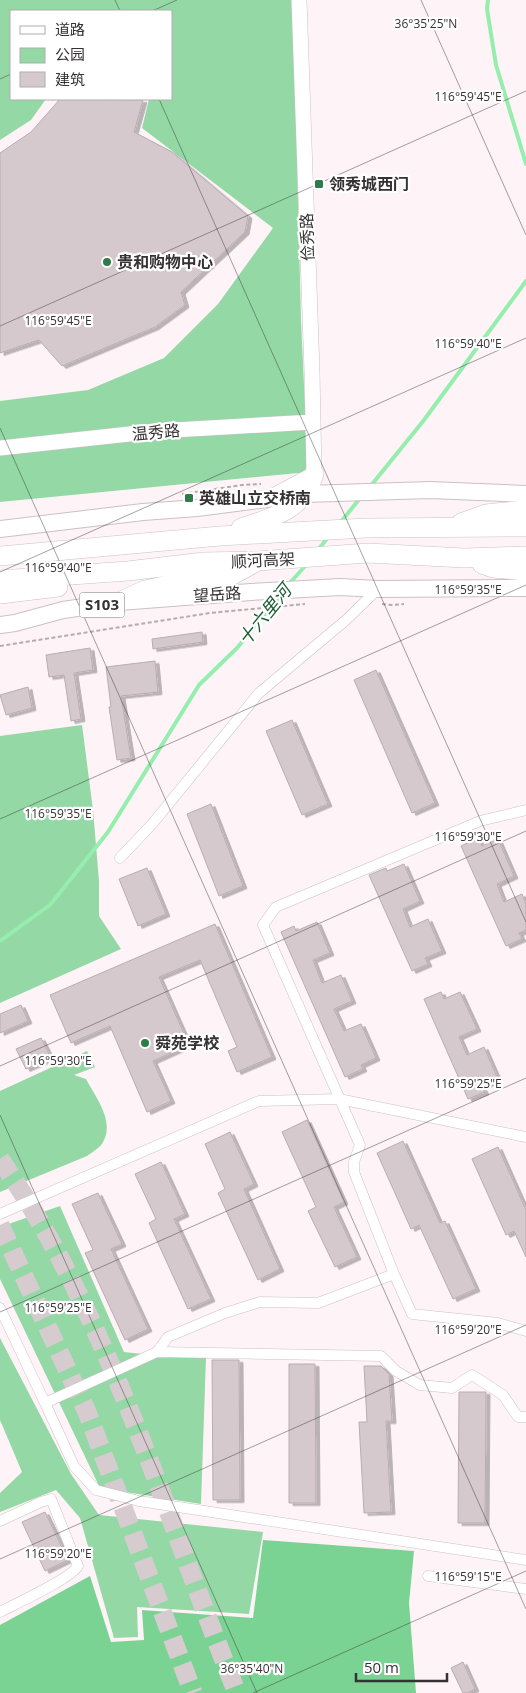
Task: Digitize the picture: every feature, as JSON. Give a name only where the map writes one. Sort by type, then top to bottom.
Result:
[{"type":"highway","points":[[214,537],[282,514],[306,494],[311,486],[314,474]]},
{"type":"highway","points":[[448,527],[486,514],[526,510]]},
{"type":"highway","name":"顺河高架","points":[[0,556],[214,537],[366,528],[526,527]]},
{"type":"highway","name":"顺河高架","points":[[0,580],[128,571],[204,562],[368,553],[464,558],[526,556]]},
{"type":"highway","points":[[464,558],[493,568],[526,572]]},
{"type":"highway","points":[[120,602],[145,590],[197,579],[229,577],[263,560]]},
{"type":"highway","points":[[0,594],[87,584],[128,571]]},
{"type":"main road","name":"俭秀路","points":[[299,0],[314,474]]},
{"type":"main road","name":"温秀路","points":[[0,448],[157,431],[312,422]]},
{"type":"main road","points":[[267,499],[314,474],[327,486],[348,492]]},
{"type":"main road","points":[[0,529],[143,512],[197,508],[306,494],[430,490],[526,494]]},
{"type":"main road","name":"望岳路","points":[[0,625],[15,623],[63,610],[120,602],[251,592],[340,587],[378,589],[526,588]]},
{"type":"street","points":[[120,858],[154,823],[259,694],[346,620],[378,589]]},
{"type":"street","points":[[526,810],[480,822],[276,907],[263,925],[360,1145],[354,1162],[354,1172],[394,1274],[412,1314],[498,1323],[526,1332]]},
{"type":"street","points":[[0,1214],[259,1101],[339,1099],[526,1137]]},
{"type":"street","points":[[157,1352],[168,1337],[225,1313],[260,1302],[318,1303],[394,1274]]},
{"type":"street","points":[[0,1308],[74,1466],[96,1490],[139,1500],[526,1560]]},
{"type":"street","points":[[45,1404],[157,1352],[381,1356],[396,1371],[420,1385],[452,1388],[472,1375],[503,1395],[518,1417],[526,1417]]},
{"type":"street","points":[[0,1521],[51,1499],[78,1566],[76,1571],[65,1578],[0,1612]]},
{"type":"street","points":[[428,1576],[526,1588]]},
{"type":"path","points":[[0,646],[230,612],[312,604]]},
{"type":"green space","points":[[0,0],[293,0],[301,320],[308,472],[0,502],[0,401],[88,390],[164,358],[218,304],[273,228],[142,128],[149,100],[172,100],[172,10],[10,10],[10,100],[45,100],[31,120],[0,140]]},
{"type":"green space","points":[[82,725],[93,810],[99,881],[99,916],[121,949],[0,1003],[0,736]]},
{"type":"green space","points":[[87,1051],[95,1067],[74,1075],[86,1079],[103,1110],[107,1127],[106,1136],[102,1144],[87,1156],[0,1192],[0,1091]]},
{"type":"green space","points":[[60,1206],[124,1352],[161,1356],[206,1357],[201,1504],[100,1488],[0,1279],[0,1227]]},
{"type":"green space","points":[[0,1338],[71,1474],[99,1515],[263,1532],[249,1614],[137,1607],[138,1637],[114,1638],[80,1518],[56,1490],[0,1512],[0,1493],[22,1472],[0,1420]]},
{"type":"green space","points":[[263,1540],[414,1551],[409,1603],[416,1693],[0,1693],[0,1625],[90,1576],[111,1642],[144,1640],[142,1610],[253,1618]]},
{"type":"building","name":"贵和购物中心","points":[[59,100],[143,100],[134,132],[172,152],[248,216],[245,232],[181,292],[185,305],[155,327],[62,366],[39,340],[0,353],[0,153],[31,132]]},
{"type":"building","points":[[202,632],[203,642],[153,649],[152,639]]},
{"type":"building","points":[[90,648],[93,670],[74,673],[81,719],[71,721],[64,675],[49,677],[46,655]]},
{"type":"building","points":[[155,661],[158,692],[121,696],[131,758],[117,760],[109,707],[111,707],[106,667]]},
{"type":"building","points":[[376,670],[435,803],[412,813],[354,680]]},
{"type":"building","points":[[28,687],[32,708],[6,715],[0,695]]},
{"type":"building","points":[[292,720],[328,804],[302,815],[266,731]]},
{"type":"building","points":[[211,804],[243,886],[219,896],[187,814]]},
{"type":"building","points":[[478,838],[482,846],[498,839],[514,876],[497,884],[504,902],[522,894],[526,904],[526,930],[519,933],[522,939],[506,946],[461,846]]},
{"type":"building","points":[[404,864],[420,901],[403,909],[410,927],[428,919],[442,951],[425,958],[428,964],[412,971],[369,875],[386,868],[387,871]]},
{"type":"building","points":[[147,868],[166,914],[138,926],[119,879]]},
{"type":"building","points":[[317,922],[330,953],[313,960],[322,983],[341,975],[352,1001],[334,1009],[344,1031],[361,1024],[376,1058],[361,1065],[363,1069],[345,1077],[281,932],[294,926],[296,931]]},
{"type":"building","points":[[215,924],[272,1057],[237,1072],[228,1051],[237,1047],[200,960],[159,977],[189,1045],[153,1061],[171,1101],[147,1112],[110,1026],[71,1043],[50,995]]},
{"type":"building","points":[[441,992],[444,999],[460,992],[477,1029],[459,1037],[467,1055],[484,1047],[498,1079],[482,1087],[485,1092],[468,1099],[424,999]]},
{"type":"building","points":[[21,1005],[28,1021],[0,1033],[0,1014]]},
{"type":"building","points":[[41,1038],[51,1058],[26,1069],[16,1049]]},
{"type":"building","points":[[307,1120],[344,1202],[334,1207],[357,1257],[335,1267],[308,1211],[316,1207],[282,1132]]},
{"type":"building","points":[[230,1132],[254,1184],[244,1189],[280,1269],[258,1280],[218,1193],[225,1189],[205,1144]]},
{"type":"building","points":[[403,1141],[440,1223],[445,1221],[476,1289],[453,1299],[419,1225],[411,1229],[377,1153]]},
{"type":"building","points":[[498,1147],[526,1210],[526,1257],[514,1231],[506,1235],[472,1159]]},
{"type":"building","points":[[161,1162],[185,1214],[174,1219],[211,1299],[188,1309],[149,1223],[156,1219],[135,1174]]},
{"type":"building","points":[[98,1193],[122,1244],[111,1249],[148,1329],[125,1340],[85,1253],[93,1250],[72,1204]]},
{"type":"building","points":[[212,1360],[239,1360],[240,1500],[213,1500]]},
{"type":"building","points":[[289,1364],[315,1364],[316,1503],[289,1503]]},
{"type":"building","points":[[364,1366],[381,1366],[389,1374],[392,1421],[386,1421],[391,1512],[364,1513],[359,1422],[367,1422]]},
{"type":"building","points":[[459,1392],[486,1392],[485,1523],[458,1523]]},
{"type":"building","points":[[45,1512],[68,1560],[45,1571],[22,1522]]},
{"type":"building","points":[[463,1662],[475,1689],[467,1693],[463,1693],[451,1668]]},
{"type":"waterway","name":"十六里河","points":[[488,0],[487,9],[496,65],[526,164]]},
{"type":"waterway","name":"十六里河","points":[[369,488],[424,420],[526,281]]},
{"type":"waterway","name":"十六里河","points":[[340,523],[361,497]]},
{"type":"waterway","name":"十六里河","points":[[318,550],[329,536]]},
{"type":"waterway","name":"十六里河","points":[[289,584],[306,565]]},
{"type":"waterway","name":"十六里河","points":[[0,941],[50,905],[108,832],[199,685],[237,648],[280,596]]},
{"type":"tunnel","points":[[0,1159],[39,1221],[74,1285],[105,1352],[133,1419],[237,1693]]},
{"type":"tunnel","points":[[0,1225],[87,1412],[193,1693]]},
{"type":"place","name":"领秀城西门","points":[[319,184]]},
{"type":"place","name":"贵和购物中心","points":[[107,262]]},
{"type":"place","name":"英雄山立交桥南","points":[[189,498]]},
{"type":"place","name":"舜苑学校","points":[[145,1043]]}]
